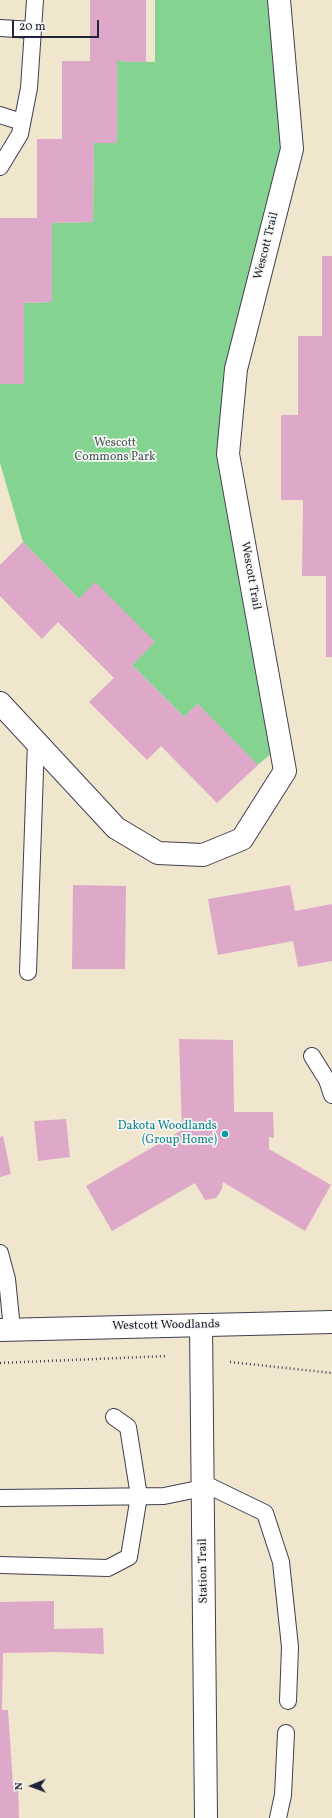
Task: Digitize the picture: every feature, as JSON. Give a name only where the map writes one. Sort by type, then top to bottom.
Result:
[{"type":"street","name":"Wescott Trail","points":[[0,703],[116,828],[158,853],[203,855],[242,839],[285,771],[228,454],[236,370],[292,149],[279,0]]},
{"type":"street","name":"Westcott Woodlands","points":[[6,1329],[332,1322]]},
{"type":"street","name":"Station Trail","points":[[201,1325],[206,1818]]},
{"type":"lane","points":[[0,167],[20,134],[29,88],[35,0]]},
{"type":"lane","points":[[0,28],[33,30]]},
{"type":"lane","points":[[0,115],[22,122]]},
{"type":"lane","points":[[28,972],[36,742]]},
{"type":"lane","points":[[312,1056],[327,1080],[332,1096]]},
{"type":"lane","points":[[0,1253],[7,1280],[6,1329]]},
{"type":"lane","points":[[0,1565],[108,1568],[129,1557],[139,1496],[128,1427],[114,1417]]},
{"type":"lane","points":[[0,1498],[164,1496],[203,1486],[265,1513],[281,1562],[290,1647],[288,1701]]},
{"type":"lane","points":[[278,1818],[283,1795],[286,1733]]},
{"type":"path","points":[[0,1363],[168,1356]]},
{"type":"path","points":[[230,1362],[332,1373]]},
{"type":"green space","name":"Wescott Commons Park","points":[[155,0],[279,0],[292,149],[228,454],[280,747],[256,766],[198,704],[184,717],[132,665],[154,642],[95,583],[79,599],[23,542],[0,463],[0,384],[24,303],[52,302],[52,223],[93,222],[94,143],[117,143],[117,61],[155,62]]},
{"type":"building","points":[[90,0],[146,0],[146,62],[117,61],[117,143],[94,143],[93,222],[52,223],[52,302],[24,303],[24,384],[0,384],[0,218],[37,218],[37,139],[62,139],[62,61],[90,61]]},
{"type":"building","points":[[322,256],[332,256],[332,657],[326,657],[326,576],[302,576],[303,500],[281,500],[281,415],[298,415],[298,336],[322,336]]},
{"type":"building","points":[[23,542],[79,599],[95,582],[155,642],[132,665],[184,717],[198,704],[258,765],[217,803],[161,746],[147,760],[89,702],[114,678],[58,622],[42,639],[0,596],[0,565]]},
{"type":"building","points":[[73,885],[126,886],[125,969],[72,969]]},
{"type":"building","points":[[290,885],[295,911],[332,904],[332,961],[298,967],[293,941],[218,955],[208,899]]},
{"type":"building","name":"Dakota Woodlands (Group Home)","points":[[179,1039],[233,1040],[234,1112],[273,1112],[274,1138],[269,1137],[269,1149],[331,1185],[305,1231],[223,1182],[222,1189],[216,1198],[205,1200],[195,1183],[112,1231],[86,1186],[182,1130]]},
{"type":"building","points":[[66,1119],[70,1157],[38,1161],[34,1121]]},
{"type":"building","points":[[3,1136],[11,1174],[0,1177],[0,1137]]},
{"type":"building","points":[[54,1601],[54,1629],[103,1628],[104,1654],[57,1652],[3,1653],[2,1710],[8,1710],[13,1785],[18,1785],[19,1818],[0,1818],[0,1602]]},
{"type":"place","name":"Dakota Woodlands (Group Home)","points":[[225,1134]]}]
